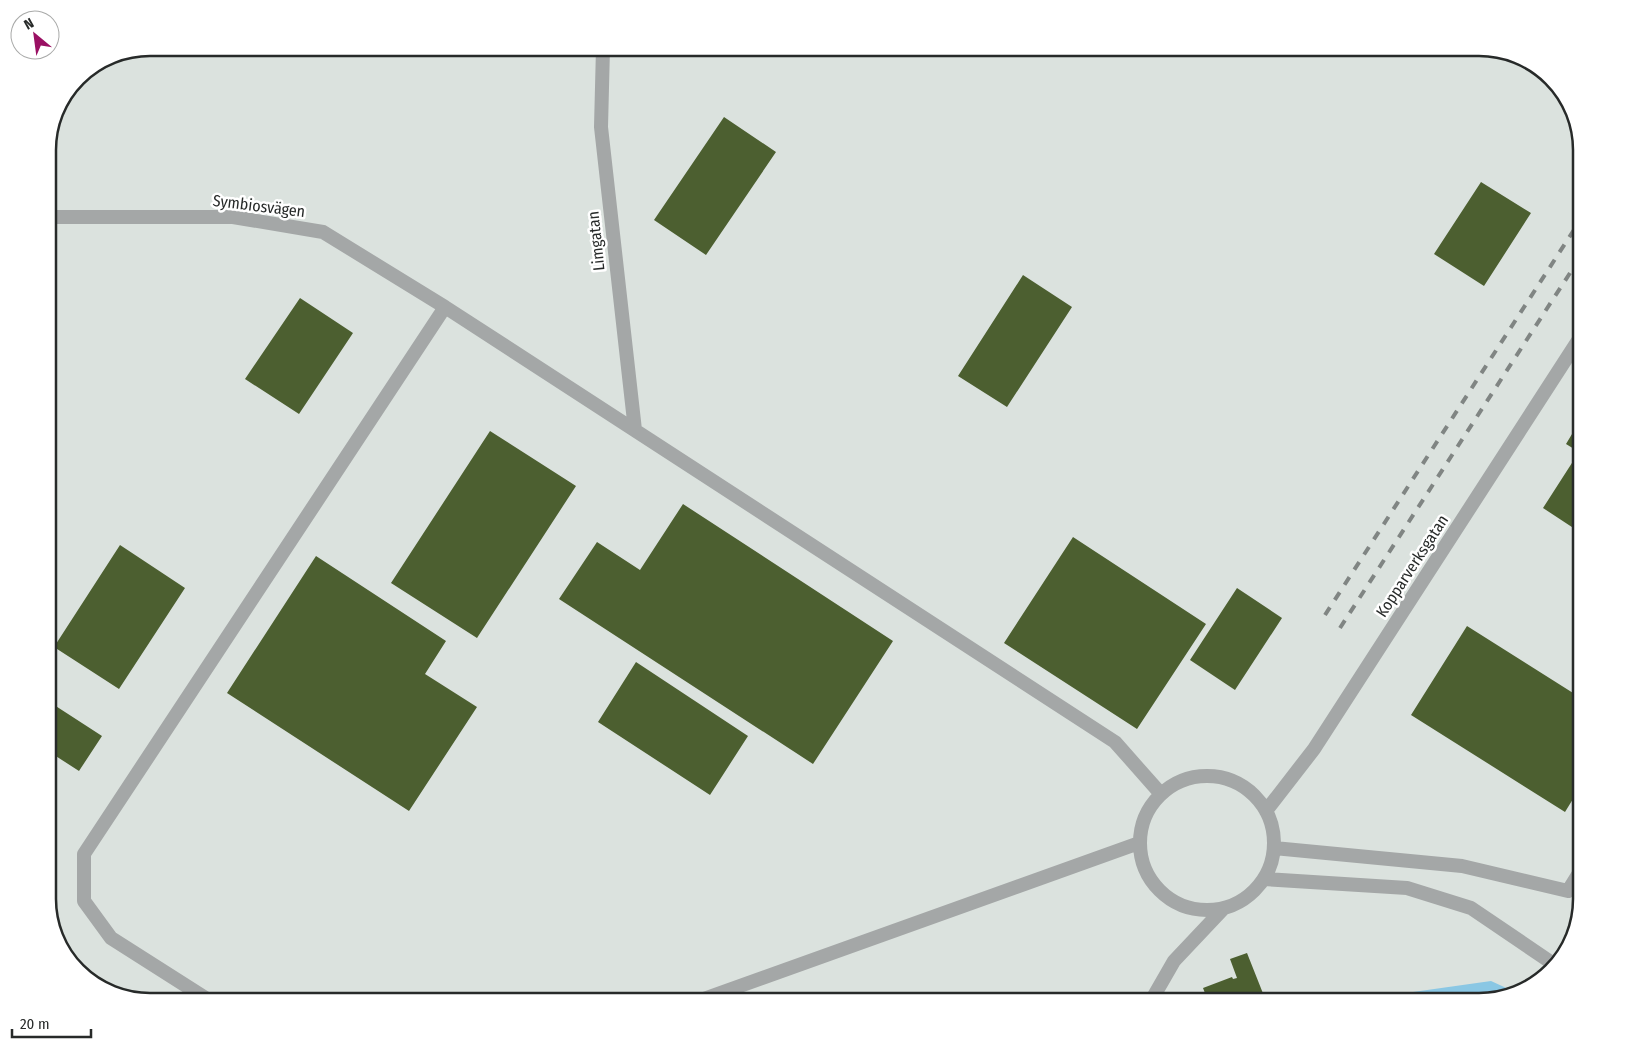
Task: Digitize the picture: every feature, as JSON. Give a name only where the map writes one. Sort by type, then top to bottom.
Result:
[{"type":"lane","name":"Limgatan","points":[[603,56],[601,127],[635,430]]},
{"type":"lane","name":"Symbiosvägen","points":[[56,218],[233,217],[323,232],[444,307],[1115,742],[1161,794]]},
{"type":"lane","points":[[196,993],[111,938],[84,901],[84,854],[444,307]]},
{"type":"lane","name":"Kopparverksgatan","points":[[1266,811],[1314,749],[1573,350]]},
{"type":"lane","points":[[1197,777],[1217,777],[1237,784],[1253,795],[1266,811],[1272,829],[1274,848],[1264,879],[1247,897],[1224,908],[1200,910],[1176,904],[1156,888],[1143,867],[1139,843],[1145,816],[1161,794],[1178,783],[1197,777]]},
{"type":"lane","points":[[723,993],[1139,843]]},
{"type":"lane","points":[[1274,848],[1462,866],[1568,891],[1573,884]]},
{"type":"lane","points":[[1264,879],[1407,888],[1471,908],[1549,961]]},
{"type":"lane","points":[[1156,993],[1174,961],[1224,908]]},
{"type":"water","points":[[1491,981],[1507,989],[1479,993],[1406,993]]},
{"type":"building","points":[[724,117],[776,152],[706,255],[654,220]]},
{"type":"building","points":[[1481,182],[1531,213],[1484,286],[1434,254]]},
{"type":"building","points":[[1023,275],[1072,307],[1007,407],[958,376]]},
{"type":"building","points":[[300,298],[353,333],[299,414],[245,379]]},
{"type":"building","points":[[490,431],[576,486],[477,638],[391,583]]},
{"type":"building","points":[[1573,432],[1573,448],[1566,444]]},
{"type":"building","points":[[1573,461],[1573,528],[1543,508]]},
{"type":"building","points":[[683,504],[893,641],[813,764],[559,599],[597,542],[640,570]]},
{"type":"building","points":[[1073,537],[1206,624],[1137,729],[1004,643]]},
{"type":"building","points":[[120,545],[185,588],[119,689],[56,648],[56,644]]},
{"type":"building","points":[[316,556],[446,641],[425,674],[477,707],[409,811],[227,693]]},
{"type":"building","points":[[1237,588],[1282,618],[1235,690],[1190,660]]},
{"type":"building","points":[[1467,626],[1573,693],[1573,799],[1565,812],[1411,715]]},
{"type":"building","points":[[636,662],[748,736],[710,795],[598,722]]},
{"type":"building","points":[[56,706],[102,736],[79,771],[56,756]]},
{"type":"building","points":[[1247,953],[1263,993],[1205,993],[1203,988],[1232,977],[1233,979],[1237,978],[1230,959]]},
{"type":"railway","points":[[1325,615],[1573,231]]},
{"type":"railway","points":[[1340,628],[1573,268]]}]
